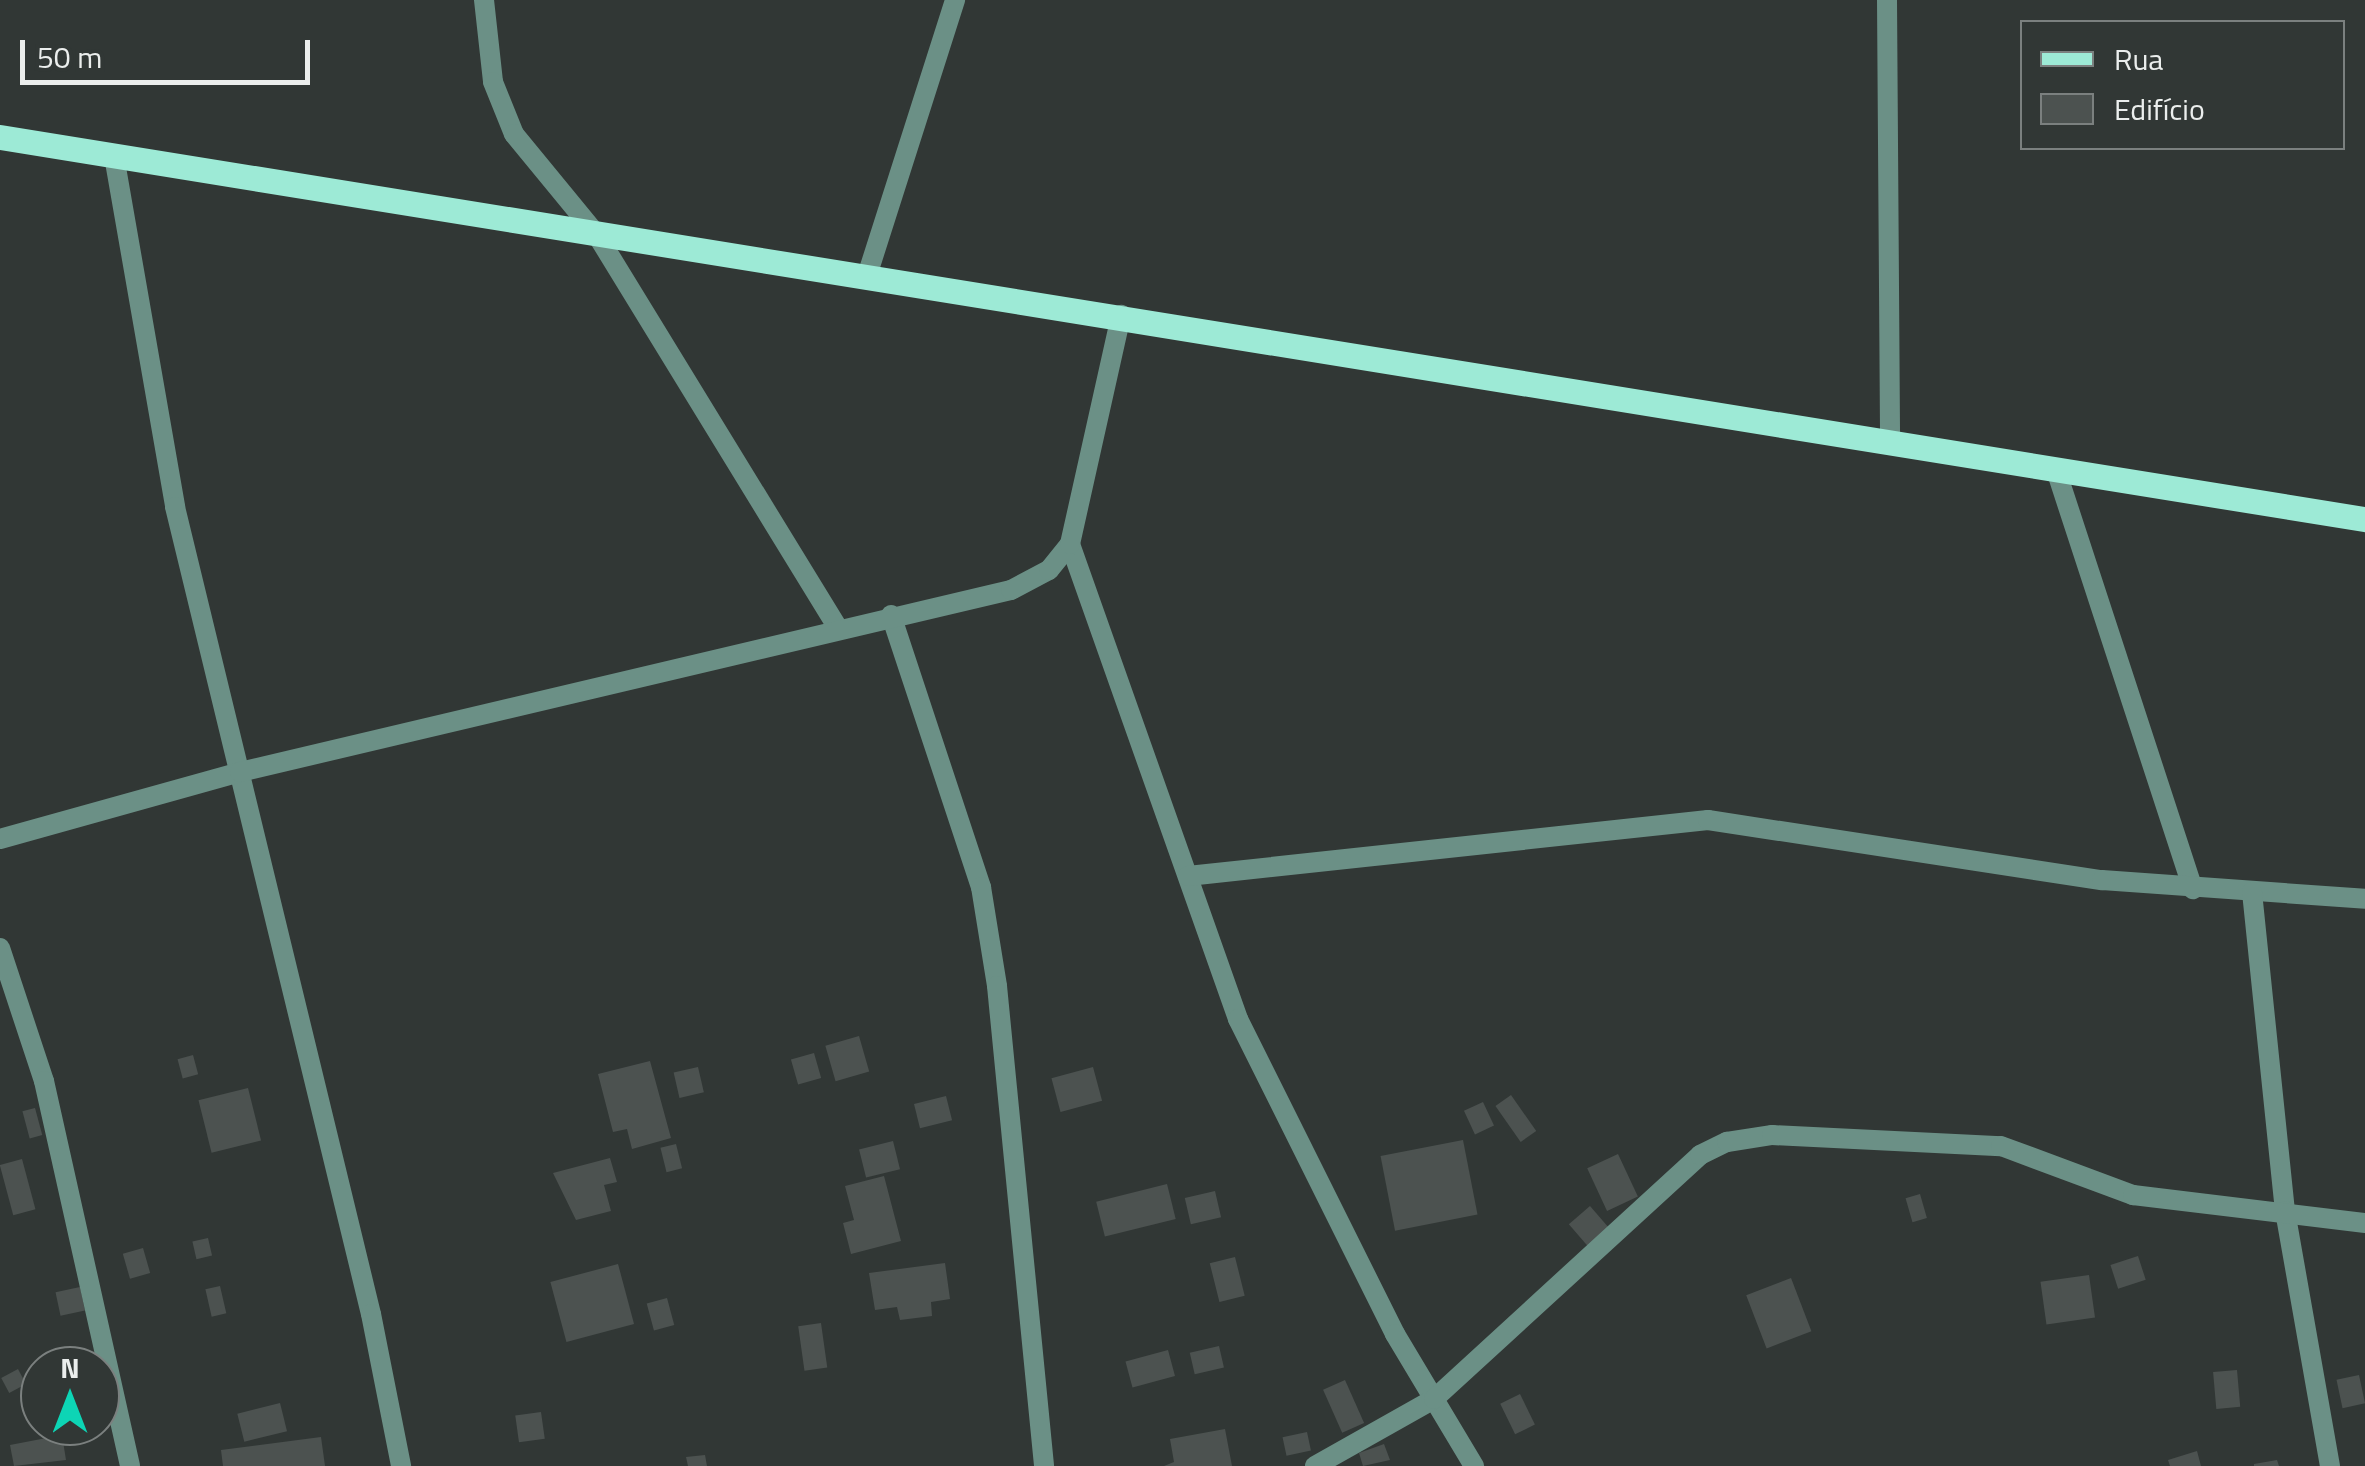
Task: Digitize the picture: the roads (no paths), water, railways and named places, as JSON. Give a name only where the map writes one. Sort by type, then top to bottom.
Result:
[{"type":"main road","points":[[0,137],[866,279],[1122,315],[2057,473],[2365,519]]},
{"type":"street","points":[[484,0],[492,82],[514,134],[597,235],[838,628]]},
{"type":"street","points":[[866,279],[955,0]]},
{"type":"street","points":[[1887,0],[1890,445]]},
{"type":"street","points":[[114,156],[176,507],[372,1314],[401,1466]]},
{"type":"street","points":[[0,839],[240,772],[891,614],[1011,590],[1050,570],[1070,544],[1122,315]]},
{"type":"street","points":[[2057,473],[2193,889]]},
{"type":"street","points":[[1070,544],[1238,1019],[1434,1399],[1474,1466]]},
{"type":"street","points":[[891,614],[981,887],[1000,1005],[1044,1466]]},
{"type":"street","points":[[1188,876],[1708,820],[2193,889],[2365,899]]},
{"type":"street","points":[[2252,892],[2285,1211],[2330,1466]]},
{"type":"street","points":[[0,948],[44,1081],[130,1466]]},
{"type":"street","points":[[1315,1466],[1434,1399],[1700,1155],[1728,1142],[1772,1134],[2001,1146],[2133,1195],[2365,1223]]}]
